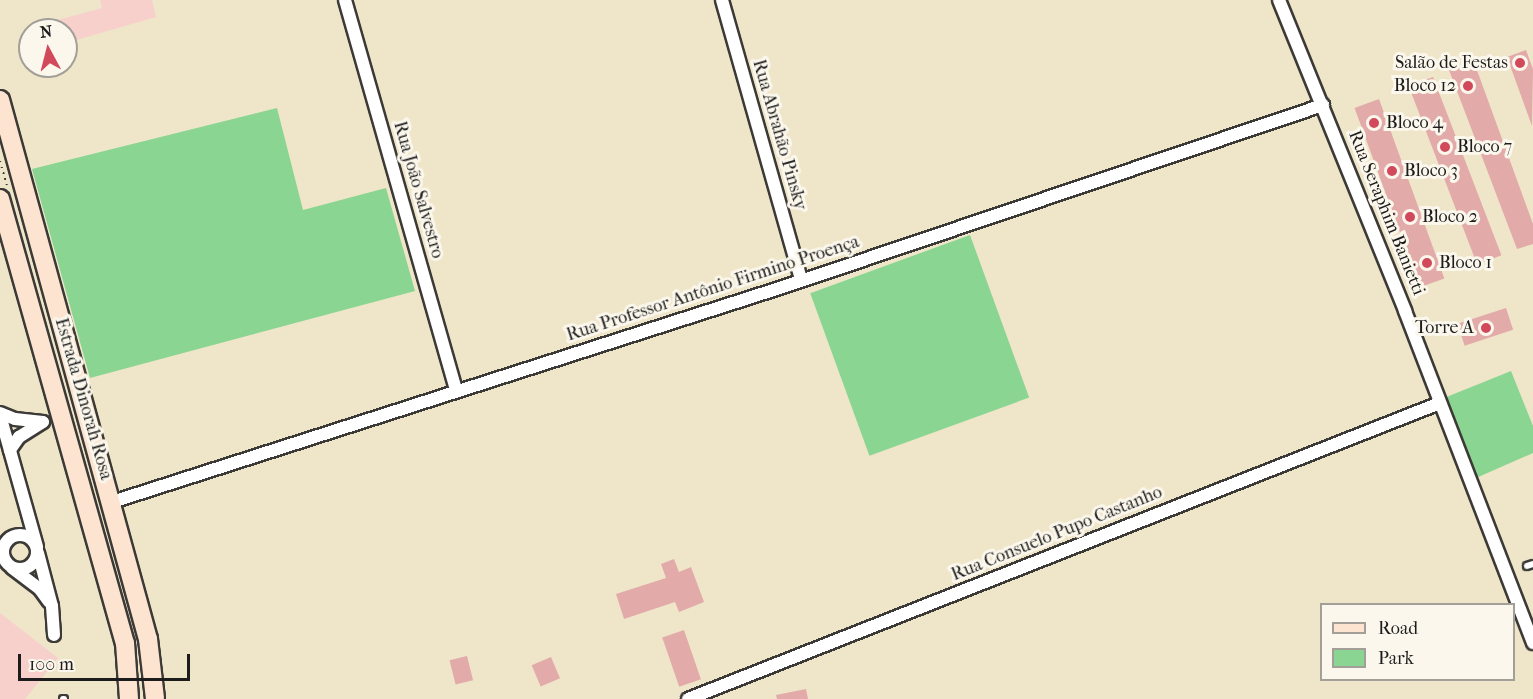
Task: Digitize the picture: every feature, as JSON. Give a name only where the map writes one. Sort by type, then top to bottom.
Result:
[{"type":"main road","name":"Estrada Dinorah Rosa","points":[[0,100],[148,639],[155,699]]},
{"type":"main road","name":"Estrada Dinorah Rosa","points":[[0,199],[125,644],[132,694]]},
{"type":"street","name":"Rua João Salvestro","points":[[345,0],[456,390]]},
{"type":"street","name":"Rua Abrahão Pinsky","points":[[722,0],[801,280]]},
{"type":"street","name":"Rua Seraphim Banietti","points":[[1279,0],[1323,105],[1533,643]]},
{"type":"street","name":"Rua Professor Antônio Firmino Proença","points":[[112,502],[801,280],[1323,105]]},
{"type":"street","name":"Rua Consuelo Pupo Castanho","points":[[688,699],[1440,403]]},
{"type":"street","points":[[0,414],[15,419],[43,422],[19,437],[10,450]]},
{"type":"street","points":[[0,414],[52,606],[54,634]]},
{"type":"street","points":[[0,440],[10,450]]},
{"type":"street","points":[[24,506],[19,529],[4,540],[3,551],[6,563],[39,588],[52,606]]},
{"type":"street","points":[[4,540],[22,535],[38,550]]},
{"type":"street","points":[[6,563],[32,565],[38,550]]},
{"type":"shaded area","points":[[100,0],[152,0],[156,17],[78,40],[78,18],[65,18],[102,8]]},
{"type":"shaded area","points":[[0,613],[58,658],[25,699],[0,699]]},
{"type":"green space","points":[[277,108],[303,210],[386,188],[415,291],[90,378],[32,169]]},
{"type":"green space","points":[[970,235],[1029,398],[869,456],[810,293]]},
{"type":"green space","points":[[1511,371],[1533,426],[1533,453],[1476,478],[1444,398]]},
{"type":"building","points":[[1526,50],[1533,69],[1532,126],[1507,57]]},
{"type":"building","points":[[1474,62],[1533,224],[1533,244],[1517,249],[1449,70]]},
{"type":"building","points":[[1433,77],[1501,255],[1477,265],[1409,86]]},
{"type":"building","points":[[1379,99],[1444,278],[1420,287],[1355,108]]},
{"type":"building","name":"Torre A","points":[[1506,308],[1513,330],[1465,346],[1457,324]]},
{"type":"building","points":[[674,559],[679,572],[691,567],[704,602],[679,612],[675,602],[624,619],[616,594],[666,578],[661,564]]},
{"type":"building","points":[[684,630],[701,679],[679,687],[662,637]]},
{"type":"building","points":[[467,656],[473,680],[456,685],[450,660]]},
{"type":"building","points":[[551,657],[560,678],[541,686],[532,665]]},
{"type":"building","points":[[806,689],[808,699],[777,699],[776,695]]},
{"type":"place","name":"Salão de Festas","points":[[1520,63]]},
{"type":"place","name":"Bloco 12","points":[[1468,86]]},
{"type":"place","name":"Bloco 4","points":[[1374,123]]},
{"type":"place","name":"Bloco 7","points":[[1445,147]]},
{"type":"place","name":"Bloco 3","points":[[1392,171]]},
{"type":"place","name":"Bloco 2","points":[[1410,217]]},
{"type":"place","name":"Bloco 1","points":[[1427,263]]},
{"type":"place","name":"Torre A","points":[[1486,328]]}]
